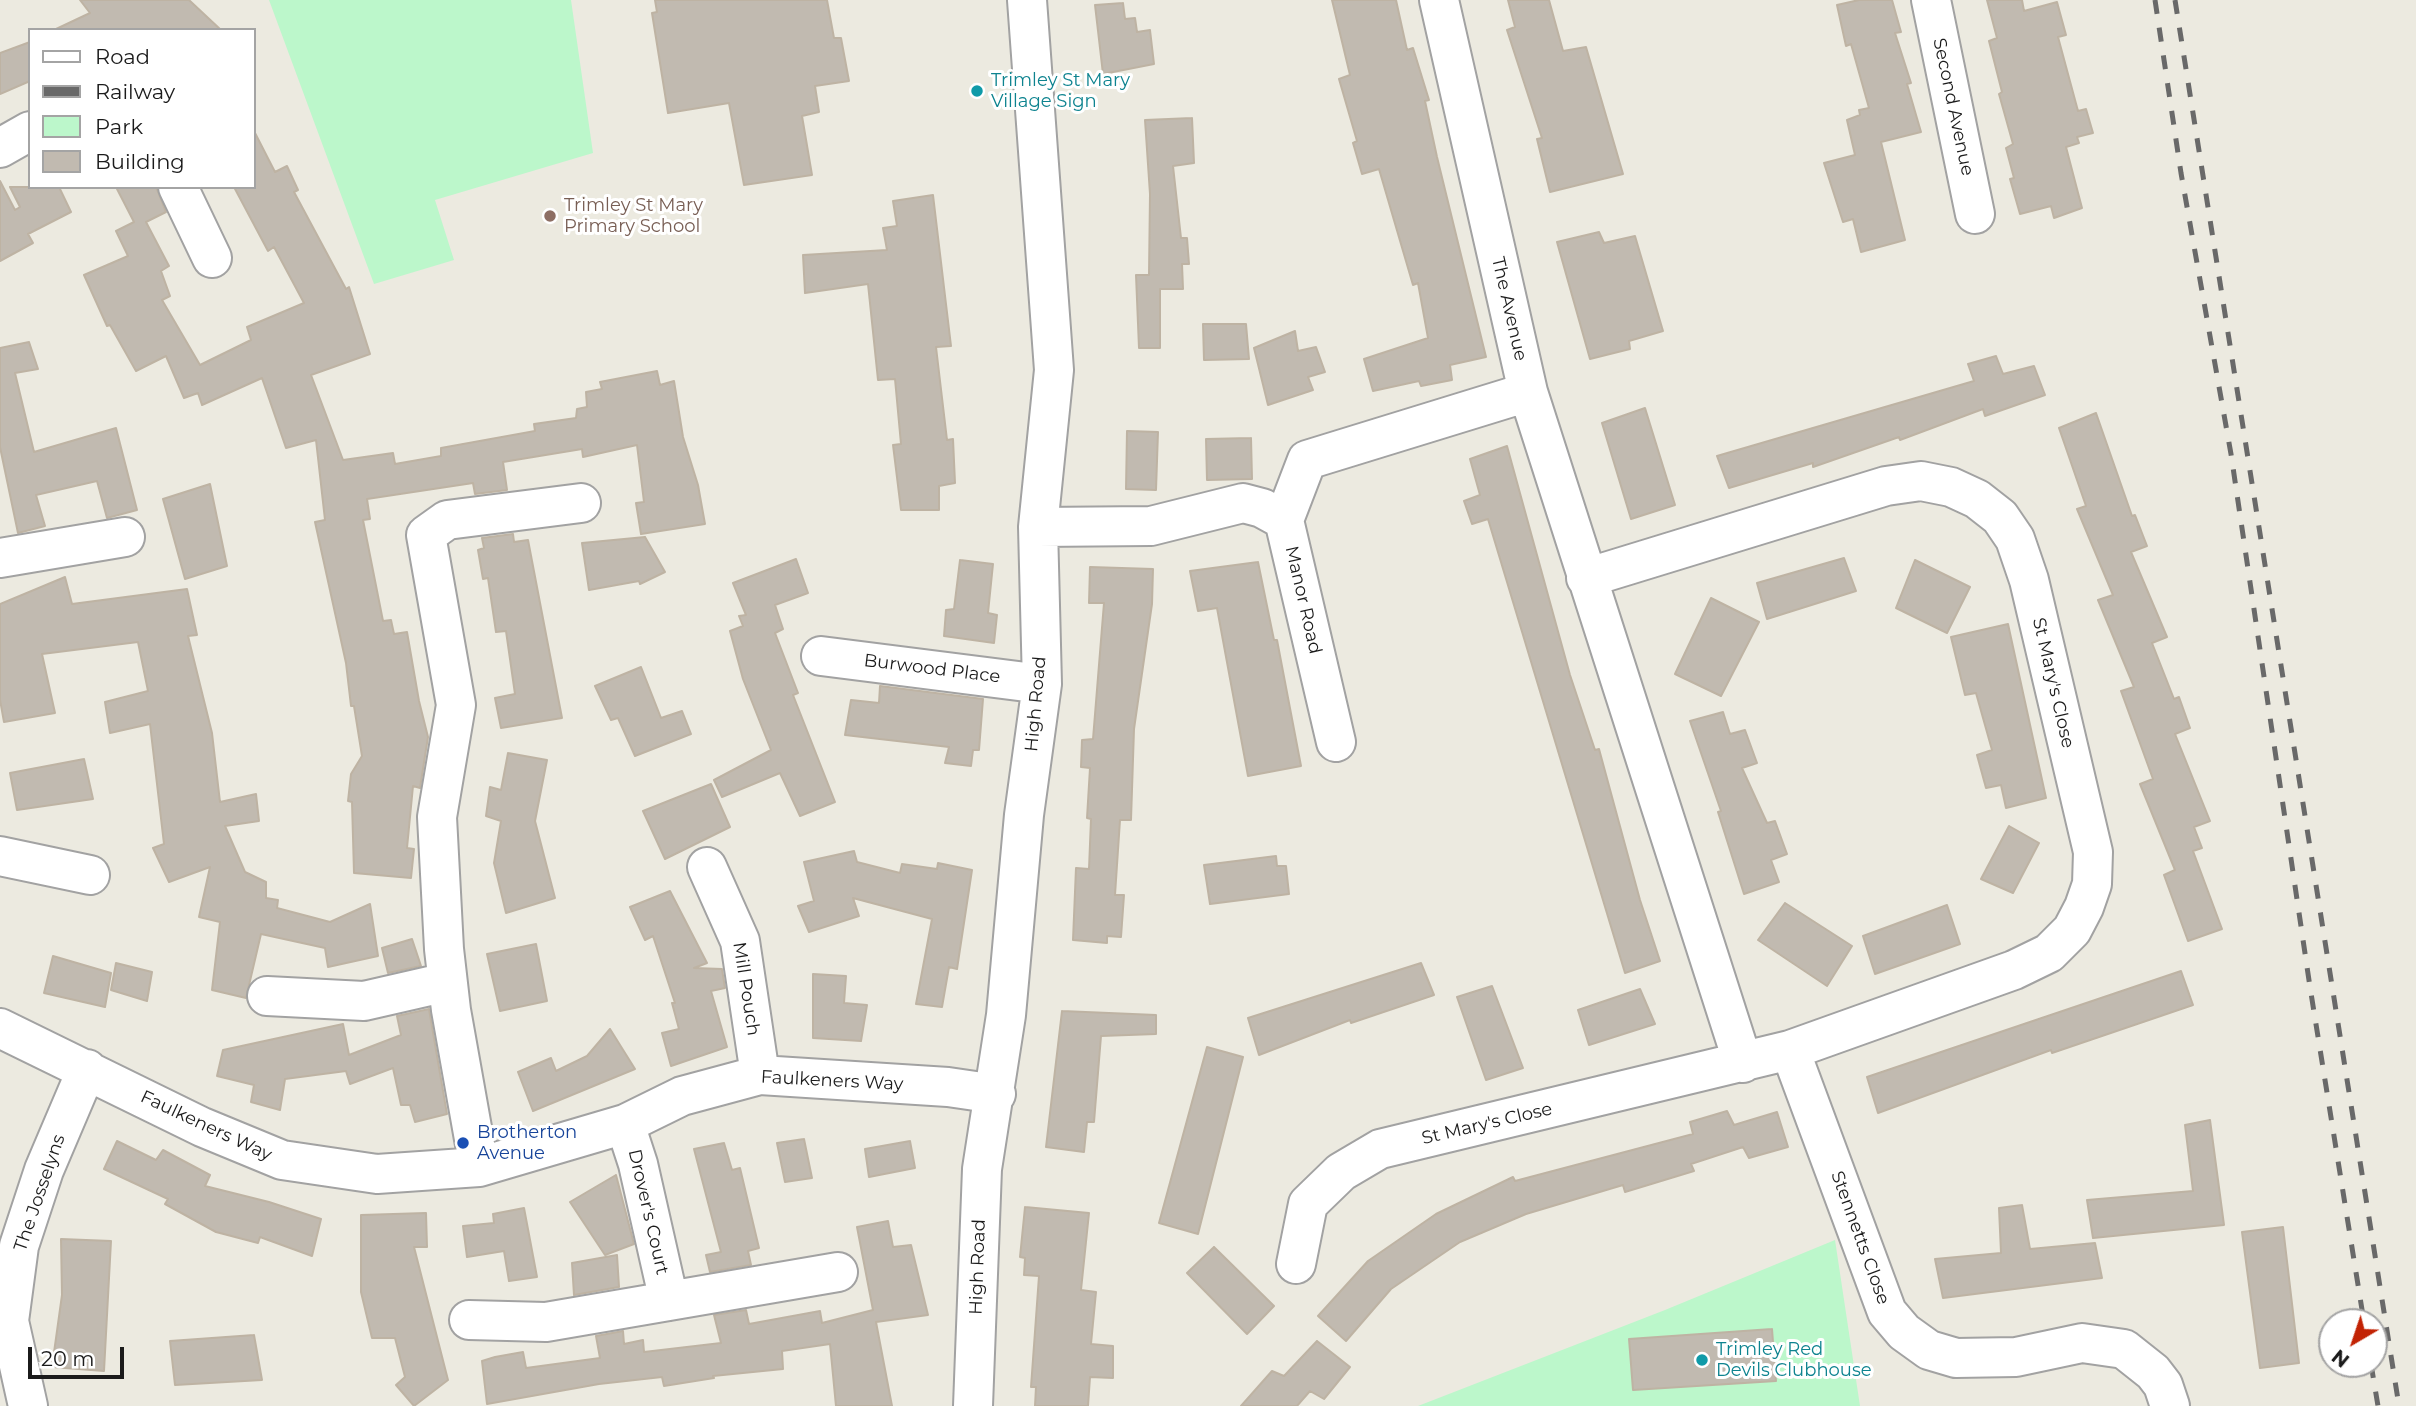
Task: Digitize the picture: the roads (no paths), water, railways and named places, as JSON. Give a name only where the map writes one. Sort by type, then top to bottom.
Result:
[{"type":"street","name":"High Road","points":[[973,1406],[982,1169],[996,1094],[1024,814],[1042,684],[1038,527],[1054,370],[1027,0]]},
{"type":"street","name":"The Avenue","points":[[1439,0],[1528,392]]},
{"type":"street","name":"Second Avenue","points":[[1931,0],[1975,214]]},
{"type":"street","points":[[0,148],[28,132]]},
{"type":"street","points":[[179,189],[212,258]]},
{"type":"street","points":[[1038,527],[1151,526],[1243,503],[1262,508],[1284,520],[1307,460],[1528,392],[1744,1063]]},
{"type":"street","name":"St Mary's Close","points":[[1296,1264],[1308,1204],[1341,1172],[1380,1149],[1790,1050],[2014,970],[2049,953],[2072,930],[2084,907],[2092,884],[2093,852],[2029,580],[2015,539],[2000,517],[1977,499],[1951,487],[1921,481],[1886,486],[1586,578]]},
{"type":"street","points":[[479,1167],[447,982],[437,817],[456,705],[426,535],[447,520],[581,503]]},
{"type":"street","name":"Manor Road","points":[[1284,520],[1336,743]]},
{"type":"street","points":[[0,558],[125,537]]},
{"type":"street","name":"Burwood Place","points":[[821,656],[1042,684]]},
{"type":"street","points":[[0,856],[90,875]]},
{"type":"street","name":"Mill Pouch","points":[[707,867],[740,941],[760,1075]]},
{"type":"street","points":[[267,996],[364,1002],[447,982]]},
{"type":"street","name":"Faulkeners Way","points":[[0,1028],[202,1127],[282,1160],[377,1174],[479,1167],[625,1124],[682,1096],[760,1075],[948,1087],[996,1094]]},
{"type":"street","name":"Stennetts Close","points":[[1790,1050],[1887,1312],[1904,1332],[1929,1350],[1956,1358],[2016,1357],[2082,1343],[2124,1349],[2153,1372],[2163,1385],[2170,1406]]},
{"type":"street","name":"The Josselyns","points":[[28,1406],[4,1321],[19,1245],[44,1170],[87,1069]]},
{"type":"street","name":"Drover's Court","points":[[625,1124],[638,1164],[669,1301]]},
{"type":"street","points":[[469,1320],[546,1322],[838,1272]]},
{"type":"railway","points":[[2155,0],[2181,173],[2231,454],[2310,987],[2362,1308]]},
{"type":"railway","points":[[2175,0],[2399,1406]]},
{"type":"railway","points":[[2373,1378],[2378,1406]]},
{"type":"place","name":"Trimley St Mary Village Sign","points":[[977,91]]},
{"type":"place","name":"Trimley St Mary Primary School","points":[[550,216]]},
{"type":"place","name":"Brotherton Avenue","points":[[463,1143]]},
{"type":"place","name":"Trimley Red Devils Clubhouse","points":[[1702,1360]]}]
